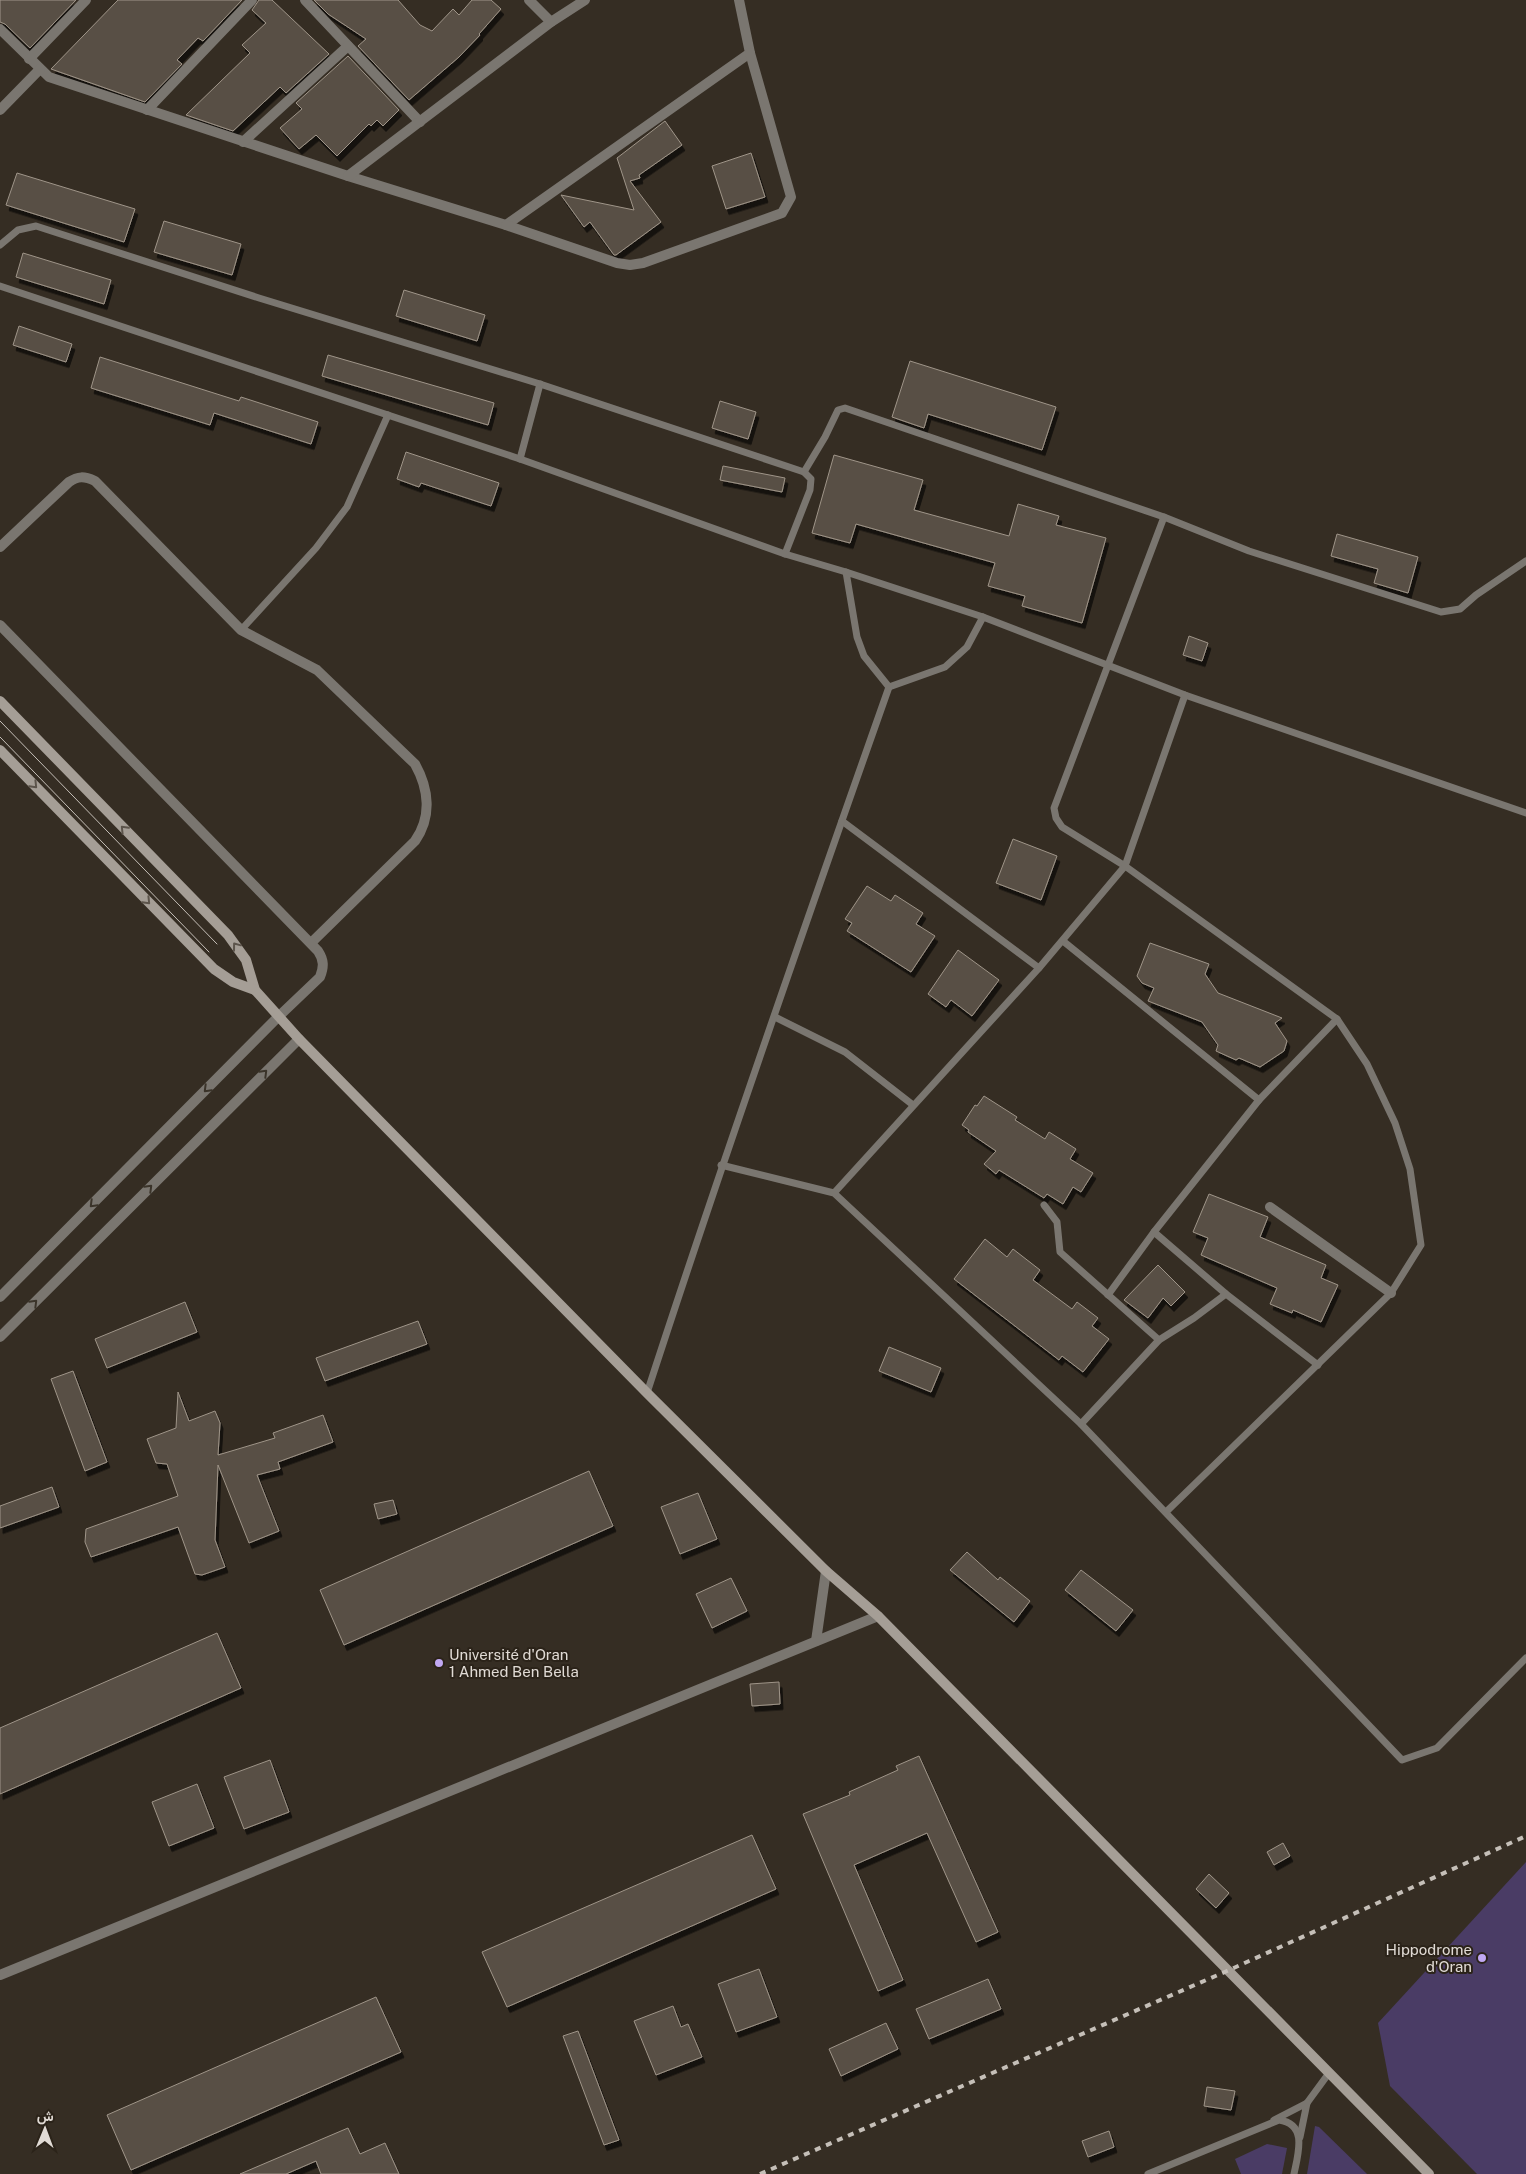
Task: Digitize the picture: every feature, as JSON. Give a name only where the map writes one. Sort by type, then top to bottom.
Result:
[{"type":"main road","points":[[0,701],[228,935],[246,960],[255,990],[299,1039],[647,1393],[826,1571],[878,1616],[1429,2174]]},
{"type":"main road","points":[[0,750],[214,968],[233,982],[255,990]]},
{"type":"street","points":[[29,58],[86,0]]},
{"type":"street","points":[[147,110],[252,0]]},
{"type":"street","points":[[305,0],[420,122]]},
{"type":"street","points":[[529,0],[551,22]]},
{"type":"street","points":[[348,176],[551,22],[584,0]]},
{"type":"street","points":[[0,29],[49,78],[348,176],[506,225],[617,264],[630,265],[643,263],[782,213],[788,206],[791,198],[750,53],[740,0]]},
{"type":"street","points":[[243,142],[348,46]]},
{"type":"street","points":[[506,225],[750,53]]},
{"type":"street","points":[[0,110],[40,69]]},
{"type":"street","points":[[0,547],[69,482],[76,478],[85,477],[95,481],[242,630],[317,670],[415,764],[422,775],[428,804],[424,829],[311,943]]},
{"type":"street","points":[[0,625],[311,943],[323,959],[323,969],[320,977],[0,1297]]},
{"type":"street","points":[[0,1337],[299,1039]]},
{"type":"street","points":[[1270,1207],[1391,1293]]},
{"type":"street","points":[[816,1641],[826,1571]]},
{"type":"street","points":[[0,1975],[878,1616]]},
{"type":"lane","points":[[0,245],[18,230],[36,226],[259,298],[540,384],[804,472],[811,480],[810,490],[785,554]]},
{"type":"lane","points":[[0,286],[520,459],[785,554],[983,617],[1185,695],[1526,813]]},
{"type":"lane","points":[[520,459],[540,384]]},
{"type":"lane","points":[[804,472],[825,437],[838,410],[845,408],[1164,517],[1249,550],[1441,612],[1460,609],[1476,595],[1526,561]]},
{"type":"lane","points":[[242,630],[316,548],[347,507],[388,415]]},
{"type":"lane","points":[[1164,517],[1054,808],[1056,818],[1062,827],[1125,866],[1337,1019],[1367,1064],[1395,1123],[1410,1169],[1421,1245],[1391,1293],[1166,1512]]},
{"type":"lane","points":[[846,572],[857,636],[864,656],[889,687]]},
{"type":"lane","points":[[889,687],[945,667],[968,647],[983,617]]},
{"type":"lane","points":[[647,1393],[722,1165],[889,687]]},
{"type":"lane","points":[[834,1193],[913,1104],[1039,968],[1125,866],[1185,695]]},
{"type":"lane","points":[[842,821],[1039,968]]},
{"type":"lane","points":[[1063,941],[1259,1100]]},
{"type":"lane","points":[[775,1017],[845,1052],[913,1104]]},
{"type":"lane","points":[[1108,1296],[1154,1232],[1259,1100],[1337,1019]]},
{"type":"lane","points":[[722,1165],[834,1193],[1081,1424],[1402,1760],[1436,1748],[1526,1658]]},
{"type":"lane","points":[[1044,1205],[1058,1222],[1060,1252],[1160,1340]]},
{"type":"lane","points":[[1154,1232],[1226,1294],[1318,1365]]},
{"type":"lane","points":[[1081,1424],[1160,1340],[1226,1294]]},
{"type":"lane","points":[[1148,2174],[1272,2122],[1307,2103],[1329,2073]]},
{"type":"lane","points":[[1294,2174],[1307,2103]]},
{"type":"lane","points":[[1272,2122],[1279,2120],[1291,2124],[1299,2134],[1300,2140]]},
{"type":"shaded area","name":"Hippodrome d'Oran","points":[[1526,1862],[1526,2174],[1477,2174],[1390,2086],[1378,2023]]},
{"type":"shaded area","points":[[1315,2126],[1319,2127],[1367,2174],[1307,2174]]},
{"type":"shaded area","points":[[1267,2144],[1287,2148],[1282,2174],[1241,2174],[1235,2159]]},
{"type":"building","points":[[0,0],[76,0],[30,48],[5,24],[0,22]]},
{"type":"building","points":[[118,0],[242,0],[203,41],[198,38],[177,60],[182,64],[145,102],[51,69]]},
{"type":"building","points":[[259,0],[272,0],[329,54],[286,93],[280,87],[233,131],[186,115],[250,53],[242,45],[266,23],[252,10]]},
{"type":"building","points":[[314,0],[398,0],[420,25],[432,31],[453,9],[459,15],[472,0],[491,0],[501,9],[459,57],[409,100],[358,46],[366,39],[328,14]]},
{"type":"building","points":[[348,56],[399,110],[383,126],[377,120],[371,126],[369,124],[337,156],[316,135],[299,149],[280,128],[302,109],[296,103]]},
{"type":"building","points":[[665,121],[682,145],[639,175],[640,178],[630,181],[661,222],[614,255],[590,222],[584,227],[561,195],[634,210],[617,158]]},
{"type":"building","points":[[751,153],[765,197],[726,209],[712,166]]},
{"type":"building","points":[[17,173],[135,209],[124,242],[6,205]]},
{"type":"building","points":[[164,221],[241,244],[232,275],[154,252]]},
{"type":"building","points":[[23,253],[111,280],[104,304],[16,277]]},
{"type":"building","points":[[404,290],[485,315],[477,341],[396,316]]},
{"type":"building","points":[[19,326],[72,344],[66,362],[13,345]]},
{"type":"building","points":[[328,355],[494,403],[488,425],[322,376]]},
{"type":"building","points":[[100,357],[239,401],[241,397],[318,422],[311,444],[214,413],[210,425],[91,388]]},
{"type":"building","points":[[910,361],[1056,407],[1042,450],[928,414],[924,428],[892,417]]},
{"type":"building","points":[[720,401],[756,412],[748,439],[712,428]]},
{"type":"building","points":[[406,452],[499,483],[491,506],[421,483],[419,487],[397,479]]},
{"type":"building","points":[[834,455],[923,480],[914,510],[1009,536],[1018,504],[1059,516],[1056,525],[1106,538],[1082,623],[1022,606],[1025,596],[988,586],[995,563],[856,524],[850,543],[812,533]]},
{"type":"building","points":[[723,466],[785,478],[782,492],[720,480]]},
{"type":"building","points":[[1337,534],[1418,557],[1408,593],[1374,583],[1378,569],[1331,556]]},
{"type":"building","points":[[1189,636],[1208,643],[1202,661],[1183,655]]},
{"type":"building","points":[[1013,839],[1057,856],[1041,900],[996,883]]},
{"type":"building","points":[[867,886],[891,901],[895,895],[923,913],[916,924],[935,936],[911,972],[847,931],[852,923],[845,919]]},
{"type":"building","points":[[1150,943],[1209,964],[1205,974],[1218,993],[1282,1018],[1275,1023],[1287,1041],[1284,1051],[1260,1067],[1239,1058],[1236,1060],[1216,1051],[1218,1045],[1202,1022],[1148,1001],[1154,988],[1142,983],[1137,976]]},
{"type":"building","points":[[958,950],[999,980],[972,1016],[951,1000],[946,1007],[928,994]]},
{"type":"building","points":[[984,1096],[1017,1117],[1015,1120],[1045,1139],[1049,1132],[1076,1149],[1070,1159],[1093,1173],[1081,1192],[1073,1187],[1063,1204],[1047,1194],[1044,1198],[999,1170],[996,1174],[984,1164],[996,1151],[968,1132],[969,1130],[962,1125],[975,1105],[977,1106]]},
{"type":"building","points":[[1209,1194],[1268,1217],[1260,1237],[1326,1265],[1321,1278],[1338,1285],[1321,1322],[1293,1310],[1292,1313],[1270,1304],[1277,1288],[1201,1255],[1208,1238],[1193,1232]]},
{"type":"building","points":[[985,1239],[1007,1257],[1013,1249],[1040,1270],[1033,1280],[1072,1309],[1077,1302],[1098,1318],[1092,1326],[1109,1339],[1083,1372],[1062,1356],[1059,1360],[954,1279]]},
{"type":"building","points":[[1158,1265],[1185,1292],[1171,1306],[1163,1298],[1148,1318],[1124,1300]]},
{"type":"building","points":[[185,1302],[197,1332],[107,1368],[95,1339]]},
{"type":"building","points":[[418,1321],[427,1344],[325,1381],[316,1358]]},
{"type":"building","points":[[889,1347],[941,1368],[931,1392],[879,1371]]},
{"type":"building","points":[[73,1371],[107,1462],[85,1471],[51,1379]]},
{"type":"building","points":[[178,1392],[189,1421],[215,1411],[220,1423],[218,1455],[275,1438],[273,1433],[323,1415],[333,1442],[278,1462],[280,1469],[257,1475],[279,1531],[249,1543],[218,1465],[215,1540],[225,1567],[202,1575],[195,1574],[178,1527],[91,1557],[85,1542],[86,1529],[178,1496],[167,1464],[156,1463],[147,1439],[176,1428]]},
{"type":"building","points":[[589,1471],[613,1526],[344,1645],[320,1590]]},
{"type":"building","points":[[52,1487],[59,1507],[0,1528],[0,1506]]},
{"type":"building","points":[[698,1493],[717,1539],[680,1554],[661,1507]]},
{"type":"building","points":[[393,1500],[397,1514],[378,1519],[374,1504]]},
{"type":"building","points":[[967,1552],[998,1580],[1000,1577],[1030,1601],[1014,1622],[950,1570]]},
{"type":"building","points":[[1081,1570],[1133,1610],[1116,1631],[1065,1590]]},
{"type":"building","points":[[731,1578],[747,1611],[712,1628],[696,1594]]},
{"type":"building","points":[[217,1633],[241,1688],[0,1794],[0,1728]]},
{"type":"building","points":[[779,1682],[780,1704],[752,1706],[750,1684]]},
{"type":"building","points":[[919,1756],[998,1932],[976,1942],[927,1833],[854,1865],[903,1980],[878,1991],[803,1814],[850,1795],[849,1792],[898,1770],[896,1766]]},
{"type":"building","points":[[270,1760],[289,1812],[244,1829],[224,1777]]},
{"type":"building","points":[[197,1784],[214,1828],[169,1846],[152,1802]]},
{"type":"building","points":[[752,1835],[776,1889],[507,2007],[482,1952]]},
{"type":"building","points":[[1283,1843],[1290,1856],[1274,1865],[1267,1852]]},
{"type":"building","points":[[1209,1874],[1229,1893],[1216,1908],[1196,1889]]},
{"type":"building","points":[[759,1969],[777,2017],[736,2032],[718,1984]]},
{"type":"building","points":[[988,1979],[1001,2009],[929,2039],[916,2009]]},
{"type":"building","points":[[376,1997],[401,2052],[131,2170],[107,2115]]},
{"type":"building","points":[[673,2006],[681,2027],[688,2024],[702,2057],[656,2075],[634,2021]]},
{"type":"building","points":[[886,2023],[898,2049],[841,2076],[829,2049]]},
{"type":"building","points":[[578,2031],[619,2140],[604,2145],[563,2036]]},
{"type":"building","points":[[1207,2087],[1235,2091],[1231,2110],[1204,2106]]},
{"type":"building","points":[[348,2128],[360,2154],[385,2143],[399,2174],[321,2174],[316,2161],[286,2174],[240,2174]]},
{"type":"building","points":[[1109,2131],[1114,2147],[1088,2157],[1082,2141]]},
{"type":"tram line","points":[[0,721],[217,944]]},
{"type":"tram line","points":[[0,737],[209,952]]},
{"type":"railway","points":[[760,2174],[1227,1971],[1526,1836]]},
{"type":"place","name":"Université d'Oran 1 Ahmed Ben Bella","points":[[439,1663]]},
{"type":"place","name":"Hippodrome d'Oran","points":[[1482,1958]]}]
